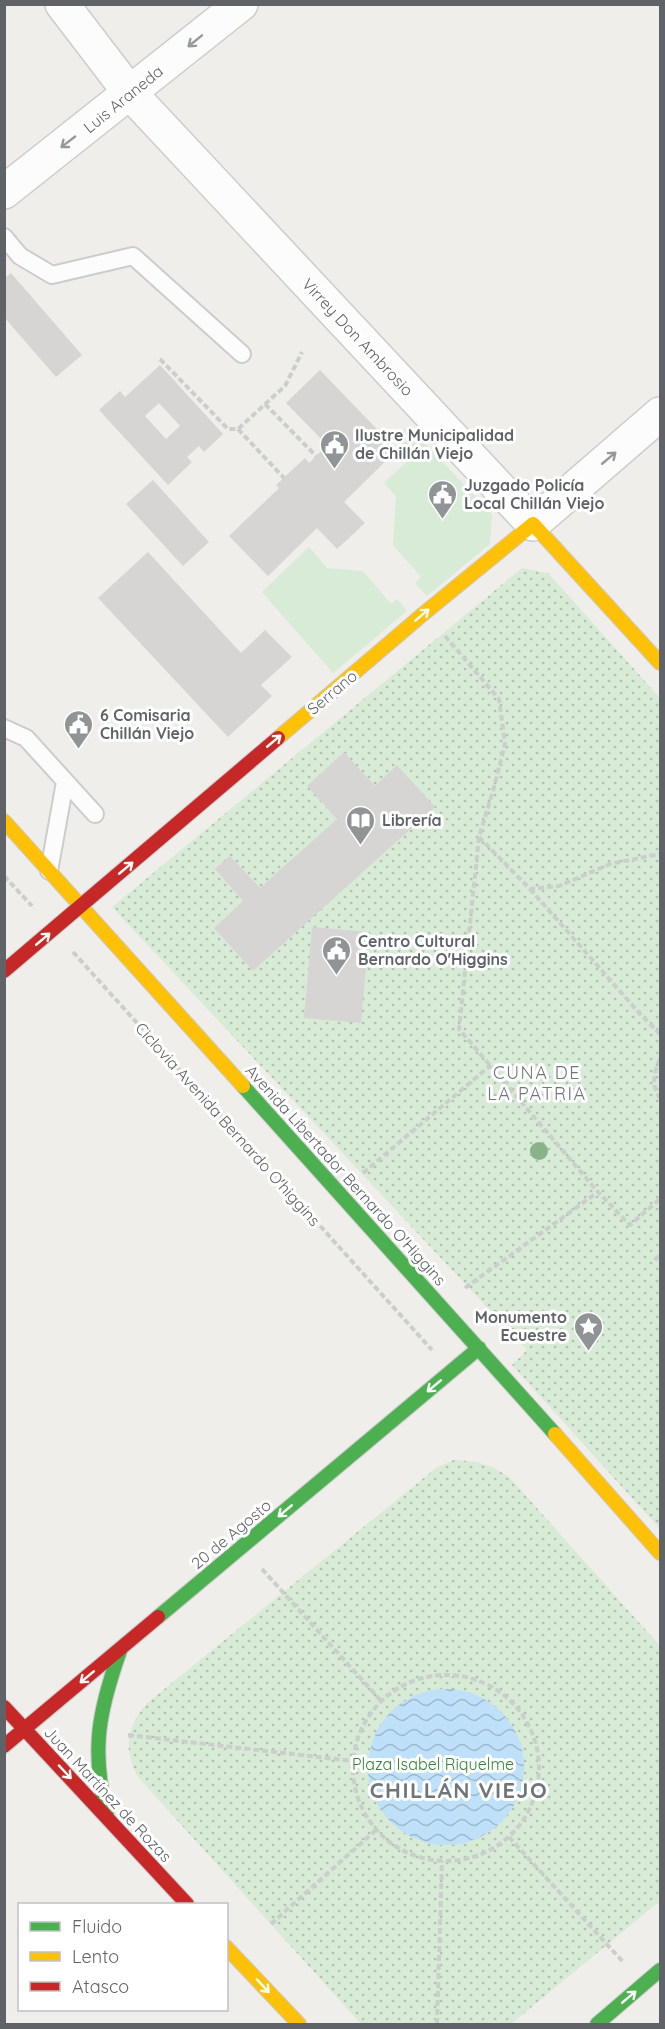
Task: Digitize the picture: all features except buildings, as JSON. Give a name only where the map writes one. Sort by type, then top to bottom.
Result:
[{"type":"street","name":"Virrey Don Ambrosio","points":[[62,4],[130,93],[660,663]]},
{"type":"street","name":"Luis Araneda","points":[[4,192],[241,4]]},
{"type":"street","name":"Serrano","points":[[4,971],[660,414]]},
{"type":"street","name":"Avenida Libertador Bernardo O'Higgins","points":[[4,821],[479,1348],[660,1553]]},
{"type":"street","name":"20 de Agosto","points":[[4,1746],[479,1348]]},
{"type":"street","points":[[107,1818],[98,1780],[97,1731],[102,1704],[120,1649]]},
{"type":"street","name":"Juan Martínez de Rozas","points":[[4,1707],[185,1903]]},
{"type":"street","points":[[228,1949],[299,2025]]},
{"type":"street","points":[[597,2025],[660,1970]]},
{"type":"lane","points":[[4,237],[20,256],[52,275],[133,256],[242,354]]},
{"type":"lane","points":[[4,728],[26,738],[95,814]]},
{"type":"lane","points":[[49,871],[65,782]]},
{"type":"path","points":[[160,359],[228,429],[238,429],[285,386],[302,352]]},
{"type":"path","points":[[265,405],[316,456]]},
{"type":"path","points":[[238,429],[284,477]]},
{"type":"path","points":[[422,615],[442,634],[499,699],[505,744],[479,837],[459,1029],[598,1192],[630,1225],[660,1199]]},
{"type":"path","points":[[479,837],[530,889],[660,1034]]},
{"type":"path","points":[[530,889],[559,886],[610,864],[660,854]]},
{"type":"path","name":"Ciclovia Avenida Bernardo O'higgins","points":[[4,876],[451,1372]]},
{"type":"path","points":[[660,1059],[654,1072],[657,1094],[660,1098]]},
{"type":"path","points":[[339,1193],[491,1065]]},
{"type":"path","points":[[439,1304],[467,1287],[598,1192]]},
{"type":"path","points":[[655,1260],[660,1255]]},
{"type":"path","points":[[242,1547],[382,1702]]},
{"type":"path","points":[[440,1676],[472,1679],[491,1687],[508,1699],[529,1726],[536,1743],[539,1775],[537,1792],[527,1815],[509,1837],[489,1851],[465,1859],[442,1861],[403,1851],[385,1838],[369,1819],[358,1798],[353,1761],[356,1743],[366,1722],[382,1702],[390,1694],[407,1684],[440,1676]]},
{"type":"path","points":[[97,1731],[353,1761]]},
{"type":"path","points":[[271,1924],[377,1829]]},
{"type":"path","points":[[509,1837],[644,1984]]},
{"type":"path","points":[[437,2025],[442,1861]]},
{"type":"green space","points":[[408,426],[492,514],[490,544],[427,596],[415,583],[421,577],[393,545],[396,496],[384,483],[413,456],[396,438]]},
{"type":"green space","points":[[309,547],[327,568],[363,571],[391,604],[397,599],[407,611],[333,673],[262,592]]},
{"type":"green space","points":[[522,568],[548,573],[660,698],[660,1529],[512,1365],[527,1350],[112,907]]},
{"type":"green space","name":"Plaza Isabel Riquelme","points":[[454,1460],[484,1464],[510,1478],[660,1646],[660,1901],[511,2024],[361,2024],[138,1777],[130,1757],[129,1739],[134,1722],[146,1704],[436,1468]]},
{"type":"water","points":[[446,1689],[461,1690],[476,1695],[501,1712],[518,1737],[523,1752],[523,1782],[518,1797],[501,1822],[476,1839],[461,1844],[446,1845],[431,1844],[416,1839],[391,1822],[374,1797],[369,1782],[368,1767],[369,1752],[374,1737],[391,1712],[416,1695],[431,1690]]},
{"type":"traffic: fast","points":[[243,1086],[555,1434]]},
{"type":"traffic: fast","points":[[158,1617],[479,1348]]},
{"type":"traffic: fast","points":[[107,1816],[99,1772],[99,1732],[106,1694],[120,1651]]},
{"type":"traffic: fast","points":[[597,2024],[660,1970]]},
{"type":"traffic: slow","points":[[278,738],[533,524],[660,663]]},
{"type":"traffic: slow","points":[[4,821],[243,1086]]},
{"type":"traffic: slow","points":[[555,1434],[660,1553]]},
{"type":"traffic: slow","points":[[228,1949],[299,2024]]},
{"type":"traffic: jam","points":[[4,971],[278,738]]},
{"type":"traffic: jam","points":[[4,1746],[158,1617]]},
{"type":"traffic: jam","points":[[4,1707],[186,1903]]},
{"type":"place","name":"Ilustre Municipalidad de Chillán Viejo","points":[[334,470]]},
{"type":"place","name":"Juzgado Policía Local Chillán Viejo","points":[[443,520]]},
{"type":"place","name":"6 Comisaria Chillán Viejo","points":[[79,750]]},
{"type":"place","name":"Librería","points":[[361,846]]},
{"type":"place","name":"Centro Cultural Bernardo O'Higgins","points":[[337,976]]},
{"type":"place","name":"Monumento Ecuestre","points":[[588,1352]]},
{"type":"district","name":"CUNA DE LA PATRIA","points":[[537,1083]]},
{"type":"district","name":"CHILLÁN VIEJO","points":[[459,1790]]}]
